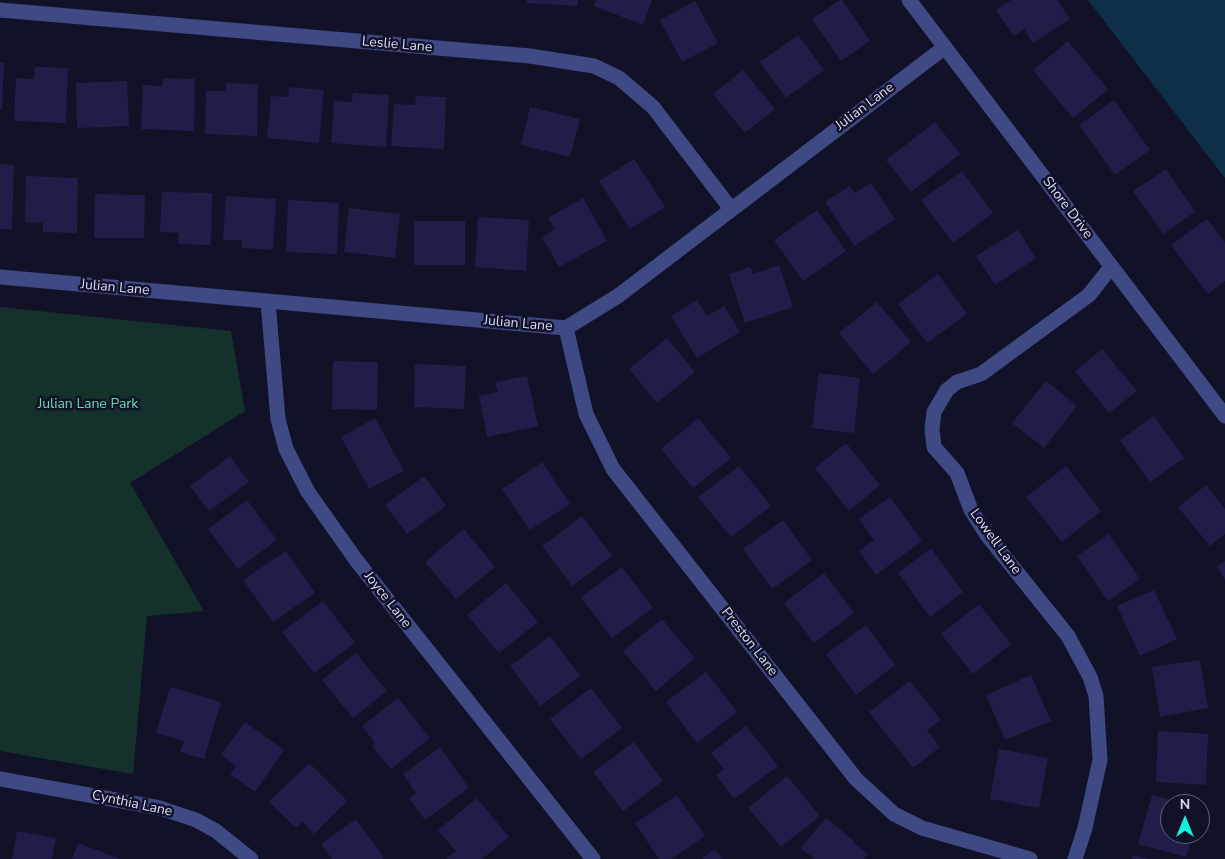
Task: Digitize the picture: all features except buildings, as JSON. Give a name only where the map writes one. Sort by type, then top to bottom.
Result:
[{"type":"street","name":"Shore Drive","points":[[909,0],[1225,416]]},
{"type":"street","name":"Leslie Lane","points":[[0,10],[530,56],[594,66],[619,78],[653,107],[731,209]]},
{"type":"street","name":"Julian Lane","points":[[0,277],[566,328],[618,296],[944,47]]},
{"type":"street","name":"Lowell Lane","points":[[1075,859],[1085,828],[1100,760],[1096,696],[1090,677],[1068,636],[987,536],[970,510],[957,473],[934,447],[932,429],[934,412],[947,390],[957,382],[981,374],[1089,295],[1112,267]]},
{"type":"street","name":"Joyce Lane","points":[[268,302],[278,419],[286,449],[308,492],[362,568],[593,859]]},
{"type":"street","name":"Preston Lane","points":[[566,328],[586,414],[613,469],[856,780],[894,814],[922,828],[1030,859]]},
{"type":"street","name":"Cynthia Lane","points":[[0,778],[160,808],[196,820],[216,831],[251,859]]},
{"type":"green space","name":"Julian Lane Park","points":[[0,307],[231,331],[245,411],[130,483],[204,611],[147,616],[133,774],[0,751]]},
{"type":"water","points":[[1088,0],[1225,0],[1225,178]]}]
